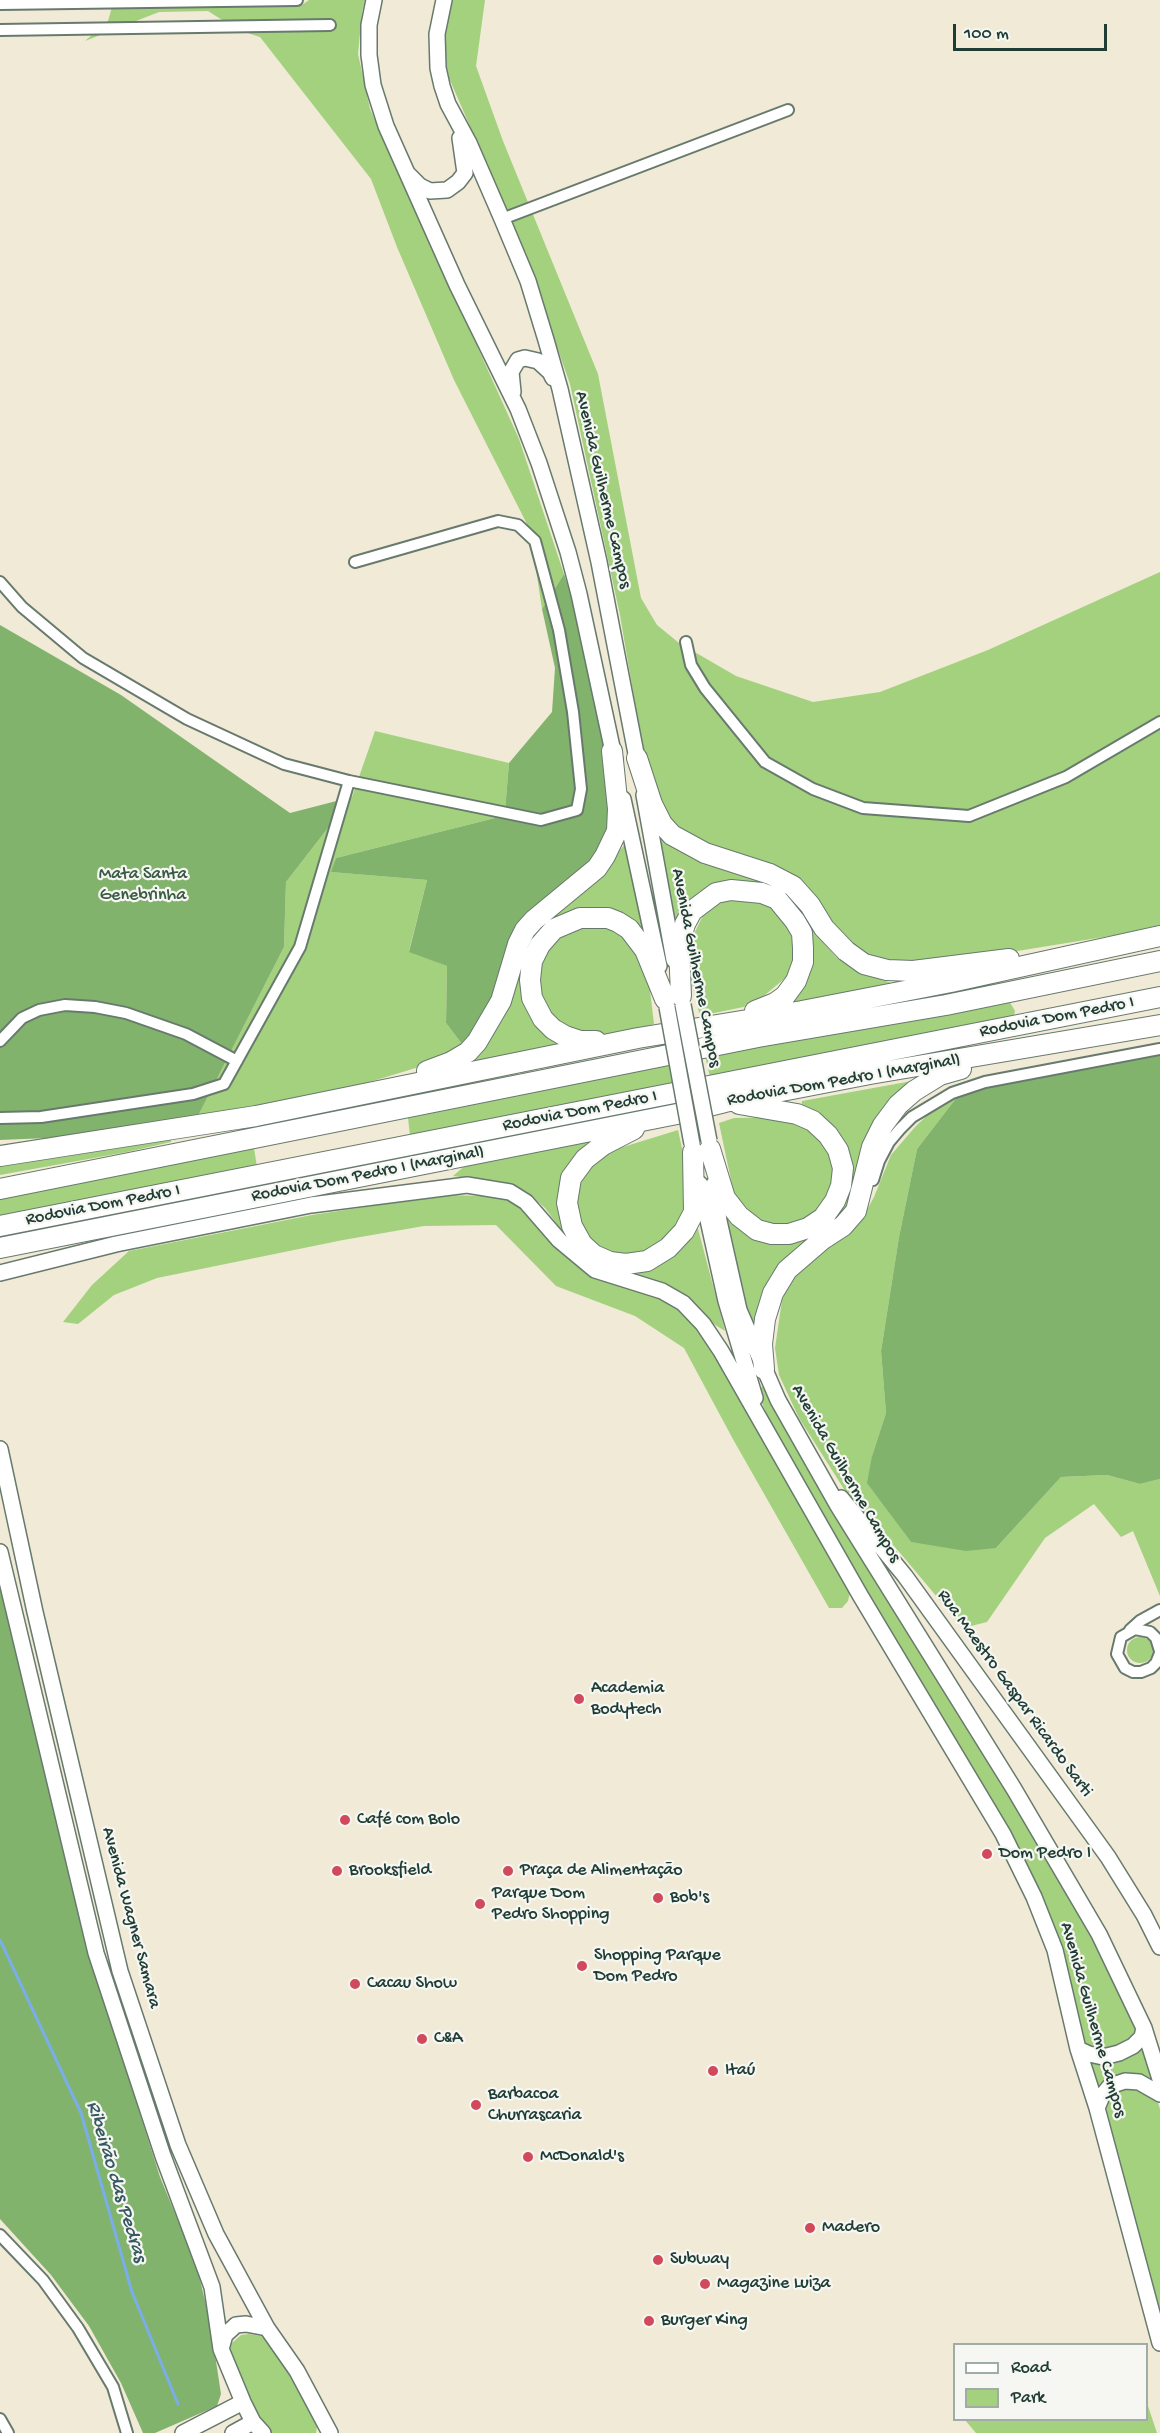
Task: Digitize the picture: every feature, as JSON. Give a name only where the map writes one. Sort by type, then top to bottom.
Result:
[{"type":"highway","points":[[256,1116],[327,1095],[428,1071],[468,1052],[495,1014],[518,944],[525,930],[597,867],[613,842],[617,831],[618,809],[612,751]]},
{"type":"highway","points":[[637,758],[652,804],[662,824],[672,835],[705,853],[771,874],[793,886],[810,905],[824,928],[846,951],[864,964],[887,970],[913,971],[981,961],[1084,954]]},
{"type":"highway","points":[[674,1002],[679,945],[685,924],[692,911],[716,893],[731,890],[762,892],[777,899],[802,933],[802,962],[796,981],[785,996],[775,1003],[715,1024]]},
{"type":"highway","points":[[638,1038],[611,1042],[580,1041],[565,1036],[548,1024],[532,998],[530,980],[532,961],[540,945],[554,929],[580,918],[608,918],[618,922],[629,929],[645,950],[674,1002]]},
{"type":"highway","points":[[0,1156],[256,1116],[638,1038],[825,1006],[1084,954],[1160,936]]},
{"type":"highway","name":"Rodovia Dom Pedro I","points":[[0,1189],[758,1037],[946,1005],[1160,962]]},
{"type":"highway","name":"Rodovia Dom Pedro I","points":[[0,1226],[1160,997]]},
{"type":"highway","name":"Rodovia Dom Pedro I (Marginal)","points":[[0,1248],[870,1074],[1160,1025]]},
{"type":"highway","points":[[764,1369],[763,1336],[773,1293],[788,1270],[823,1239],[843,1226],[856,1211],[872,1147],[883,1125],[898,1105],[914,1091],[940,1075],[1027,1049]]},
{"type":"highway","points":[[701,1147],[725,1198],[739,1216],[757,1230],[772,1234],[789,1234],[808,1228],[823,1218],[835,1201],[841,1186],[843,1168],[838,1150],[828,1135],[813,1121],[798,1114],[725,1102]]},
{"type":"highway","points":[[677,1114],[621,1135],[603,1145],[585,1159],[571,1178],[567,1203],[572,1226],[582,1244],[594,1255],[610,1262],[626,1264],[646,1261],[668,1248],[684,1231],[694,1212],[701,1147]]},
{"type":"highway","points":[[0,1179],[117,1167]]},
{"type":"main road","name":"Avenida Guilherme Campos","points":[[374,0],[369,25],[369,55],[373,85],[386,126],[401,164],[518,409],[539,463],[568,552],[612,751],[674,1002]]},
{"type":"main road","name":"Avenida Guilherme Campos","points":[[444,0],[437,34],[438,68],[448,104],[469,143],[528,281],[565,409],[599,562],[637,758],[674,1002],[726,1301],[751,1389],[777,1448]]},
{"type":"main road","points":[[401,164],[420,186],[430,191],[447,190],[458,182],[465,173],[464,155],[456,119]]},
{"type":"main road","points":[[518,409],[510,384],[511,372],[518,360],[525,358],[538,361],[550,372],[565,409]]},
{"type":"main road","name":"Avenida Guilherme Campos","points":[[701,1147],[739,1310],[792,1427],[1014,1789],[1099,1934],[1144,2028],[1160,2079]]},
{"type":"main road","name":"Avenida Guilherme Campos","points":[[0,1273],[116,1244],[311,1205],[467,1185],[488,1186],[510,1192],[526,1202],[559,1239],[595,1270],[662,1291],[683,1303],[703,1324],[721,1352],[854,1585],[1003,1834],[1034,1898],[1055,1950],[1078,2049],[1097,2108],[1160,2343]]},
{"type":"main road","points":[[0,1279],[36,1264]]},
{"type":"main road","name":"Avenida Wagner Samara","points":[[0,1449],[35,1612],[120,1971],[178,2145],[216,2234],[267,2328],[297,2371],[327,2430]]},
{"type":"main road","name":"Rua Maestro Gaspar Ricardo Sarti","points":[[820,1475],[855,1513],[905,1576],[1108,1857],[1144,1915],[1160,1947]]},
{"type":"main road","points":[[0,1552],[96,1953],[163,2156],[212,2287],[220,2349],[243,2402],[258,2427],[233,2433]]},
{"type":"main road","points":[[1144,1915],[1160,1922]]},
{"type":"main road","points":[[1078,2049],[1103,2057],[1119,2053],[1133,2046],[1142,2037],[1144,2028]]},
{"type":"main road","points":[[1097,2108],[1102,2096],[1110,2086],[1125,2081],[1139,2082],[1160,2094]]},
{"type":"main road","points":[[220,2349],[225,2335],[236,2325],[246,2324],[267,2328]]},
{"type":"main road","points":[[183,2433],[243,2402]]},
{"type":"street","points":[[0,4],[297,0]]},
{"type":"street","points":[[0,30],[330,25]]},
{"type":"street","points":[[502,219],[788,110]]},
{"type":"street","points":[[0,582],[22,607],[83,658],[186,719],[284,764],[349,781],[541,820],[577,810],[581,789],[579,755],[559,630],[535,541],[518,525],[498,521],[355,561]]},
{"type":"street","points":[[686,642],[690,665],[705,688],[765,762],[813,789],[863,808],[969,816],[1066,777],[1160,722]]},
{"type":"street","points":[[0,1118],[41,1117],[194,1094],[224,1084],[300,947],[349,781]]},
{"type":"street","points":[[0,1041],[22,1018],[39,1010],[65,1005],[95,1007],[126,1013],[186,1034],[237,1061]]},
{"type":"street","points":[[856,1211],[865,1197],[889,1142],[912,1117],[935,1101],[985,1082],[1160,1049]]},
{"type":"street","points":[[1128,1632],[1135,1629],[1150,1632],[1156,1638],[1160,1652],[1156,1663],[1144,1672],[1133,1672],[1119,1662],[1117,1645],[1128,1632],[1140,1621],[1160,1610]]},
{"type":"street","points":[[0,2235],[43,2280],[78,2328],[113,2388],[128,2432]]},
{"type":"street","points":[[0,2419],[8,2433]]},
{"type":"green space","points":[[114,0],[282,0],[302,5],[309,0],[365,0],[358,54],[370,109],[519,439],[564,574],[542,609],[530,530],[454,380],[397,247],[371,179],[260,37],[238,30],[208,11],[159,12],[85,41],[108,21]]},
{"type":"green space","points":[[450,0],[485,0],[476,66],[503,141],[598,374],[641,598],[657,625],[679,643],[736,676],[813,702],[880,692],[988,650],[1160,572],[1160,925],[1116,935],[894,971],[854,957],[800,893],[695,849],[652,804],[620,615],[570,384],[520,241],[449,78],[442,45]]},
{"type":"green space","points":[[564,574],[585,636],[602,700],[617,831],[597,868],[510,943],[503,993],[468,1052],[446,1023],[447,966],[409,952],[427,880],[331,872],[336,858],[499,817],[505,811],[509,763],[552,712],[555,668],[542,609]]},
{"type":"green space","name":"Mata Santa Genebrinha","points":[[0,625],[121,695],[290,813],[352,797],[286,882],[284,947],[198,1116],[48,1138],[0,1140]]},
{"type":"green space","points":[[375,731],[509,763],[505,811],[499,817],[336,858],[332,872],[427,880],[409,951],[447,966],[446,1023],[468,1052],[327,1095],[198,1116],[284,947],[286,882],[352,797]]},
{"type":"green space","points":[[659,836],[783,889],[806,909],[817,935],[836,957],[863,974],[895,984],[784,1005],[803,924],[751,884],[675,927]]},
{"type":"green space","points":[[624,845],[630,852],[648,936],[633,924],[573,914],[523,986],[563,1045],[469,1064],[487,1044],[508,1006],[524,948],[538,924],[596,881]]},
{"type":"green space","points":[[733,896],[763,900],[784,919],[796,947],[790,974],[753,1005],[700,1016],[690,976],[692,938],[706,909]]},
{"type":"green space","points":[[592,926],[620,932],[639,953],[649,982],[654,1024],[604,1036],[561,1028],[539,1001],[537,968],[549,945],[569,930]]},
{"type":"green space","points":[[1008,999],[1015,1011],[1013,1019],[710,1077],[705,1056]]},
{"type":"green space","points":[[1160,1055],[1160,1479],[1140,1484],[1107,1475],[1061,1477],[996,1548],[966,1551],[911,1542],[867,1483],[872,1456],[886,1413],[881,1351],[899,1237],[917,1149],[957,1097],[985,1088]]},
{"type":"green space","points":[[670,1065],[673,1085],[410,1136],[408,1118]]},
{"type":"green space","points":[[923,1079],[892,1104],[853,1207],[760,1304],[753,1324],[736,1266],[726,1211],[804,1237],[848,1162],[801,1108],[802,1101]]},
{"type":"green space","points":[[957,1097],[917,1149],[899,1237],[881,1351],[886,1413],[872,1456],[890,1513],[911,1542],[996,1548],[1061,1477],[1107,1475],[1140,1484],[1160,1479],[1160,1596],[1133,1531],[1121,1537],[1094,1504],[1045,1538],[987,1622],[963,1628],[901,1554],[849,1497],[799,1418],[779,1375],[775,1348],[782,1300],[791,1280],[811,1259],[831,1246],[863,1217],[891,1155],[937,1106]]},
{"type":"green space","points":[[676,1102],[677,1108],[0,1240],[0,1235]]},
{"type":"green space","points":[[790,1117],[816,1131],[833,1153],[836,1181],[825,1205],[804,1222],[778,1226],[757,1219],[734,1194],[719,1123],[734,1118]]},
{"type":"green space","points":[[678,1130],[683,1153],[684,1220],[665,1246],[631,1258],[599,1253],[581,1226],[576,1198],[586,1169],[607,1152]]},
{"type":"green space","points":[[171,1138],[171,1142],[127,1152],[0,1175],[0,1162]]},
{"type":"green space","points":[[590,1140],[573,1159],[564,1179],[562,1210],[568,1234],[579,1249],[594,1261],[624,1271],[655,1265],[680,1251],[697,1225],[725,1331],[712,1323],[684,1295],[663,1285],[594,1266],[577,1251],[545,1208],[527,1192],[510,1184],[453,1176],[467,1164]]},
{"type":"green space","points":[[254,1148],[257,1167],[0,1218],[0,1198]]},
{"type":"green space","points":[[445,1195],[487,1196],[519,1203],[541,1223],[573,1262],[594,1275],[628,1285],[679,1307],[722,1359],[850,1592],[848,1601],[842,1608],[829,1608],[684,1348],[635,1316],[556,1286],[496,1225],[424,1226],[157,1278],[114,1295],[78,1324],[63,1322],[92,1285],[129,1251],[312,1215]]},
{"type":"green space","points":[[763,1386],[767,1389],[1095,1933],[1140,2031],[1132,2042],[1102,2053],[1080,2045],[1035,1891],[775,1434],[757,1391]]},
{"type":"green space","points":[[0,1574],[88,1950],[160,2177],[197,2267],[210,2322],[221,2394],[217,2406],[155,2433],[143,2433],[121,2383],[89,2326],[51,2275],[0,2219]]},
{"type":"green space","points":[[1140,1637],[1149,1641],[1153,1650],[1149,1659],[1140,1663],[1131,1659],[1127,1650],[1131,1641]]},
{"type":"green space","points":[[1144,2040],[1160,2088],[1140,2079],[1098,2098],[1083,2056]]},
{"type":"green space","points":[[1125,2087],[1143,2091],[1158,2103],[1160,2109],[1160,2316],[1104,2112],[1110,2096]]},
{"type":"green space","points":[[241,2335],[267,2337],[293,2373],[318,2420],[316,2433],[271,2433],[260,2417],[228,2355],[232,2343]]},
{"type":"green space","points":[[1148,2406],[1157,2433],[976,2433],[966,2421],[1148,2421]]},
{"type":"waterway","name":"Ribeirão das Pedras","points":[[0,1940],[81,2113],[132,2292],[178,2404]]},
{"type":"place","name":"Academia Bodytech","points":[[579,1699]]},
{"type":"place","name":"Café com Bolo","points":[[345,1820]]},
{"type":"place","name":"Dom Pedro I","points":[[987,1854]]},
{"type":"place","name":"Brooksfield","points":[[337,1871]]},
{"type":"place","name":"Praça de Alimentação","points":[[508,1871]]},
{"type":"place","name":"Bob's","points":[[658,1898]]},
{"type":"place","name":"Parque Dom Pedro Shopping","points":[[480,1904]]},
{"type":"place","name":"Shopping Parque Dom Pedro","points":[[582,1966]]},
{"type":"place","name":"Cacau Show","points":[[355,1984]]},
{"type":"place","name":"C&A","points":[[422,2039]]},
{"type":"place","name":"Itaú","points":[[713,2071]]},
{"type":"place","name":"Barbacoa Churrascaria","points":[[476,2105]]},
{"type":"place","name":"McDonald's","points":[[528,2157]]},
{"type":"place","name":"Madero","points":[[810,2228]]},
{"type":"place","name":"Subway","points":[[658,2260]]},
{"type":"place","name":"Magazine Luiza","points":[[705,2284]]},
{"type":"place","name":"Burger King","points":[[649,2321]]}]
